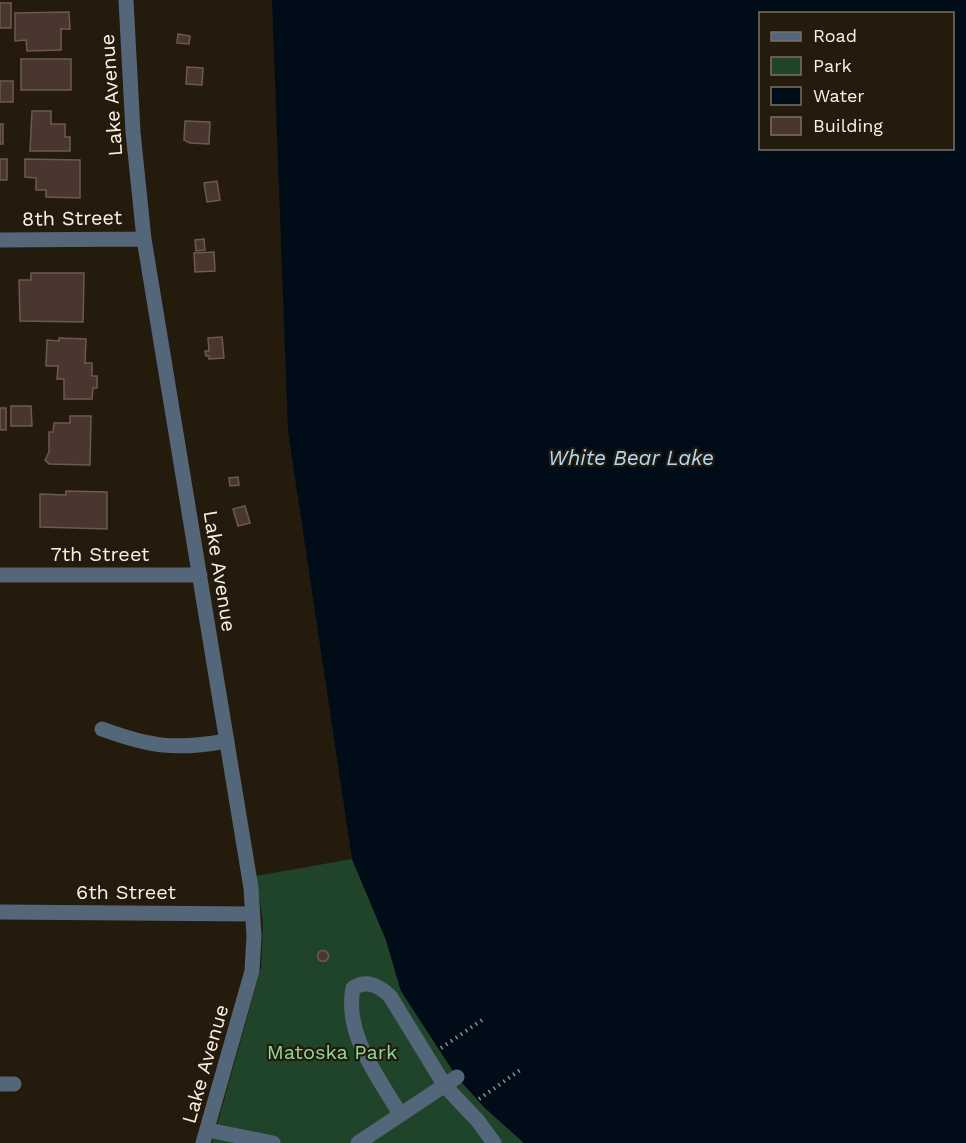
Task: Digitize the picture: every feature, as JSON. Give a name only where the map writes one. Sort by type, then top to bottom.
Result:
[{"type":"street","name":"Lake Avenue","points":[[126,0],[133,132],[144,239],[251,888],[252,971],[205,1136]]},
{"type":"street","name":"8th Street","points":[[0,240],[144,239]]},
{"type":"street","name":"7th Street","points":[[0,575],[200,575]]},
{"type":"street","points":[[102,729],[158,747],[194,747],[226,741]]},
{"type":"street","name":"6th Street","points":[[0,912],[252,914]]},
{"type":"street","points":[[400,1114],[355,1032],[351,1017],[353,988],[360,984],[377,985],[384,991],[429,1057],[451,1081],[466,1108],[494,1143]]},
{"type":"street","points":[[358,1143],[451,1081]]},
{"type":"street","points":[[205,1136],[273,1143]]},
{"type":"path","points":[[429,1057],[485,1018]]},
{"type":"path","points":[[466,1108],[523,1068]]},
{"type":"green space","name":"Matoska Park","points":[[352,859],[386,940],[401,991],[457,1077],[484,1107],[524,1143],[212,1143],[261,968],[263,922],[256,876]]},
{"type":"water","name":"White Bear Lake","points":[[272,0],[966,0],[966,1143],[524,1143],[484,1107],[457,1077],[401,991],[386,940],[352,859],[288,431]]},
{"type":"building","points":[[0,3],[11,3],[11,28],[0,28]]},
{"type":"building","points":[[69,12],[70,29],[61,29],[61,50],[27,51],[26,40],[15,41],[15,13]]},
{"type":"building","points":[[178,34],[190,36],[189,44],[177,43]]},
{"type":"building","points":[[21,59],[71,59],[71,90],[21,90]]},
{"type":"building","points":[[187,67],[203,68],[202,85],[186,84]]},
{"type":"building","points":[[0,81],[13,81],[13,102],[0,102]]},
{"type":"building","points":[[32,111],[51,111],[51,124],[65,124],[65,137],[70,137],[70,151],[30,151]]},
{"type":"building","points":[[185,121],[210,122],[209,144],[190,143],[184,140]]},
{"type":"building","points":[[0,124],[3,124],[3,144],[0,144]]},
{"type":"building","points":[[0,159],[7,159],[7,180],[0,180]]},
{"type":"building","points":[[25,159],[80,160],[80,198],[46,197],[46,190],[36,190],[36,178],[25,177]]},
{"type":"building","points":[[217,181],[220,200],[207,202],[204,183]]},
{"type":"building","points":[[204,239],[205,250],[196,251],[195,240]]},
{"type":"building","points":[[214,252],[215,271],[195,272],[194,253]]},
{"type":"building","points":[[31,273],[84,273],[83,322],[20,321],[19,280],[31,280]]},
{"type":"building","points":[[222,337],[224,358],[209,359],[205,351],[209,351],[208,338]]},
{"type":"building","points":[[59,338],[86,339],[85,363],[92,363],[92,376],[97,376],[97,388],[93,388],[92,399],[64,399],[64,379],[57,379],[58,366],[46,366],[47,340],[59,341]]},
{"type":"building","points":[[11,406],[31,406],[32,426],[11,426]]},
{"type":"building","points":[[0,408],[6,408],[6,430],[0,430]]},
{"type":"building","points":[[70,416],[91,416],[90,465],[49,464],[45,460],[49,452],[49,432],[53,432],[54,423],[70,423]]},
{"type":"building","points":[[238,477],[239,485],[230,486],[229,478]]},
{"type":"building","points":[[66,491],[107,492],[107,529],[40,527],[40,494],[66,495]]},
{"type":"building","points":[[245,506],[250,523],[238,526],[233,509]]},
{"type":"building","points":[[323,951],[327,952],[327,960],[323,961],[319,960],[318,956],[319,952]]}]
